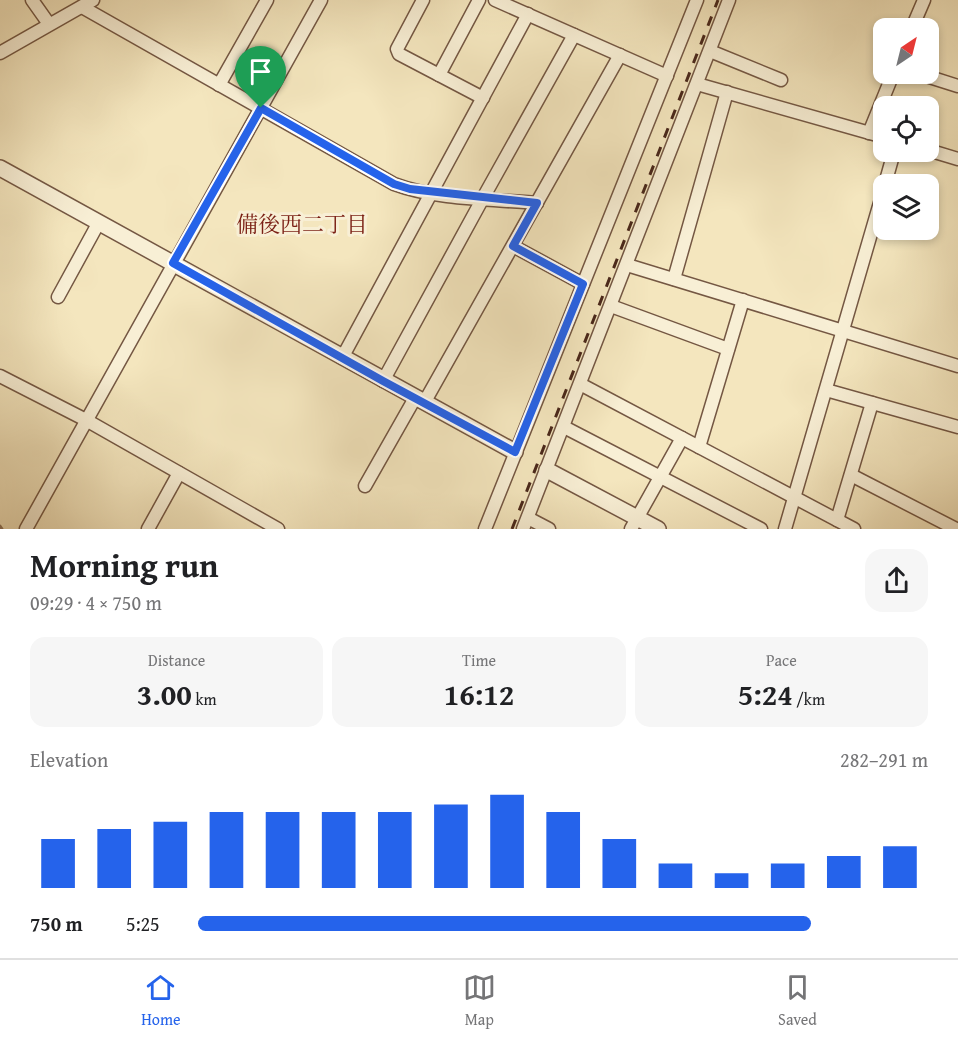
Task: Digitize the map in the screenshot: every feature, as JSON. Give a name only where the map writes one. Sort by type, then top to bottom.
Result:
[{"type":"street","points":[[32,0],[49,24]]},
{"type":"street","points":[[0,53],[93,0]]},
{"type":"street","points":[[219,86],[267,0]]},
{"type":"street","points":[[26,529],[321,0]]},
{"type":"street","points":[[423,0],[397,49],[399,54],[483,98]]},
{"type":"street","points":[[439,75],[479,0]]},
{"type":"street","points":[[495,0],[667,75]]},
{"type":"street","points":[[485,529],[697,0]]},
{"type":"street","points":[[549,529],[526,523],[729,0]]},
{"type":"street","points":[[916,18],[924,0]]},
{"type":"street","points":[[82,7],[394,184],[431,193],[537,203]]},
{"type":"street","points":[[342,358],[528,14]]},
{"type":"street","points":[[383,381],[574,35]]},
{"type":"street","points":[[710,51],[781,80]]},
{"type":"street","points":[[365,486],[420,401],[513,246],[620,55]]},
{"type":"street","points":[[939,80],[958,86]]},
{"type":"street","points":[[697,84],[873,135]]},
{"type":"street","points":[[868,133],[889,84]]},
{"type":"street","points":[[674,279],[727,92]]},
{"type":"street","points":[[939,153],[958,159]]},
{"type":"street","points":[[0,168],[515,452]]},
{"type":"street","points":[[58,297],[99,222]]},
{"type":"street","points":[[785,529],[873,225]]},
{"type":"street","points":[[513,246],[583,284]]},
{"type":"street","points":[[627,265],[958,366]]},
{"type":"street","points":[[699,447],[743,300]]},
{"type":"street","points":[[611,306],[728,349]]},
{"type":"street","points":[[0,376],[86,420],[279,529]]},
{"type":"street","points":[[580,384],[855,529]]},
{"type":"street","points":[[826,390],[958,427]]},
{"type":"street","points":[[837,520],[872,403]]},
{"type":"street","points":[[564,427],[761,529]]},
{"type":"street","points":[[634,524],[682,438]]},
{"type":"street","points":[[547,470],[634,524],[658,529]]},
{"type":"street","points":[[148,529],[178,473]]},
{"type":"street","points":[[851,475],[956,529]]},
{"type":"railway","points":[[512,529],[718,0]]},
{"type":"district","name":"備後西二丁目","points":[[302,224]]},
{"type":"route","points":[[261,108],[394,184],[431,193],[537,203],[513,246],[583,284],[515,452],[173,263],[261,108]]}]
